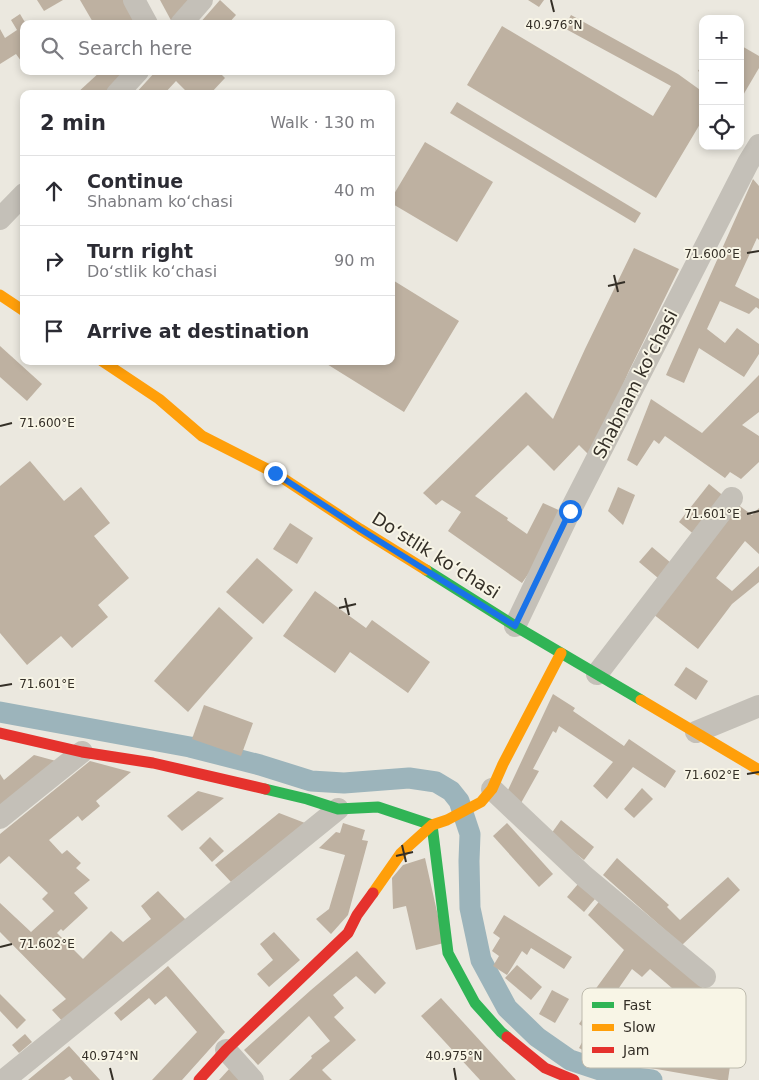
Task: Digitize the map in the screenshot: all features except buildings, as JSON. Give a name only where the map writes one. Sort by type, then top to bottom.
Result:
[{"type":"street","points":[[134,0],[144,20]]},
{"type":"street","points":[[185,20],[202,0]]},
{"type":"street","points":[[121,90],[134,75]]},
{"type":"street","name":"Shabnam koʻchasi","points":[[515,626],[570,511],[755,162]]},
{"type":"street","points":[[0,219],[20,198]]},
{"type":"street","points":[[0,295],[20,308]]},
{"type":"street","name":"Doʻstlik koʻchasi","points":[[108,365],[159,398],[202,436],[275,473],[360,529],[515,626],[759,770]]},
{"type":"street","points":[[597,674],[732,498]]},
{"type":"street","points":[[199,1080],[226,1050],[348,933],[357,915],[401,853],[432,826],[447,820],[487,796],[561,653]]},
{"type":"street","points":[[696,732],[759,706]]},
{"type":"street","points":[[0,732],[82,752],[153,763],[308,799],[338,808],[378,807],[432,826]]},
{"type":"street","points":[[0,818],[82,752]]},
{"type":"street","points":[[487,796],[705,977]]},
{"type":"street","points":[[4,1080],[338,808]]},
{"type":"street","points":[[432,826],[448,953],[474,1004],[501,1032],[545,1068],[574,1080]]},
{"type":"street","points":[[226,1050],[253,1080]]},
{"type":"waterway","points":[[0,712],[190,747],[260,765],[311,781],[344,783],[409,778],[436,782],[451,791],[459,801],[470,834],[470,908],[481,960],[507,1008],[537,1037],[570,1060],[582,1064]]},
{"type":"waterway","points":[[594,1068],[618,1076],[652,1080]]},
{"type":"traffic: fast","points":[[426,570],[515,626],[641,700]]},
{"type":"traffic: fast","points":[[265,789],[338,809],[378,807],[432,825]]},
{"type":"traffic: fast","points":[[432,825],[448,953],[475,1003],[507,1037]]},
{"type":"traffic: slow","points":[[0,295],[20,308]]},
{"type":"traffic: slow","points":[[108,365],[159,399],[202,436],[275,473],[426,570]]},
{"type":"traffic: slow","points":[[373,893],[401,853],[432,825],[447,820],[481,802],[492,789],[503,764],[561,653]]},
{"type":"traffic: slow","points":[[641,700],[759,770]]},
{"type":"traffic: jam","points":[[0,733],[82,752],[153,763],[265,789]]},
{"type":"traffic: jam","points":[[199,1080],[226,1050],[348,933],[357,915],[373,893]]},
{"type":"traffic: jam","points":[[507,1037],[545,1068],[574,1080]]},
{"type":"route","points":[[275,473],[360,529],[515,626],[570,511]]}]
